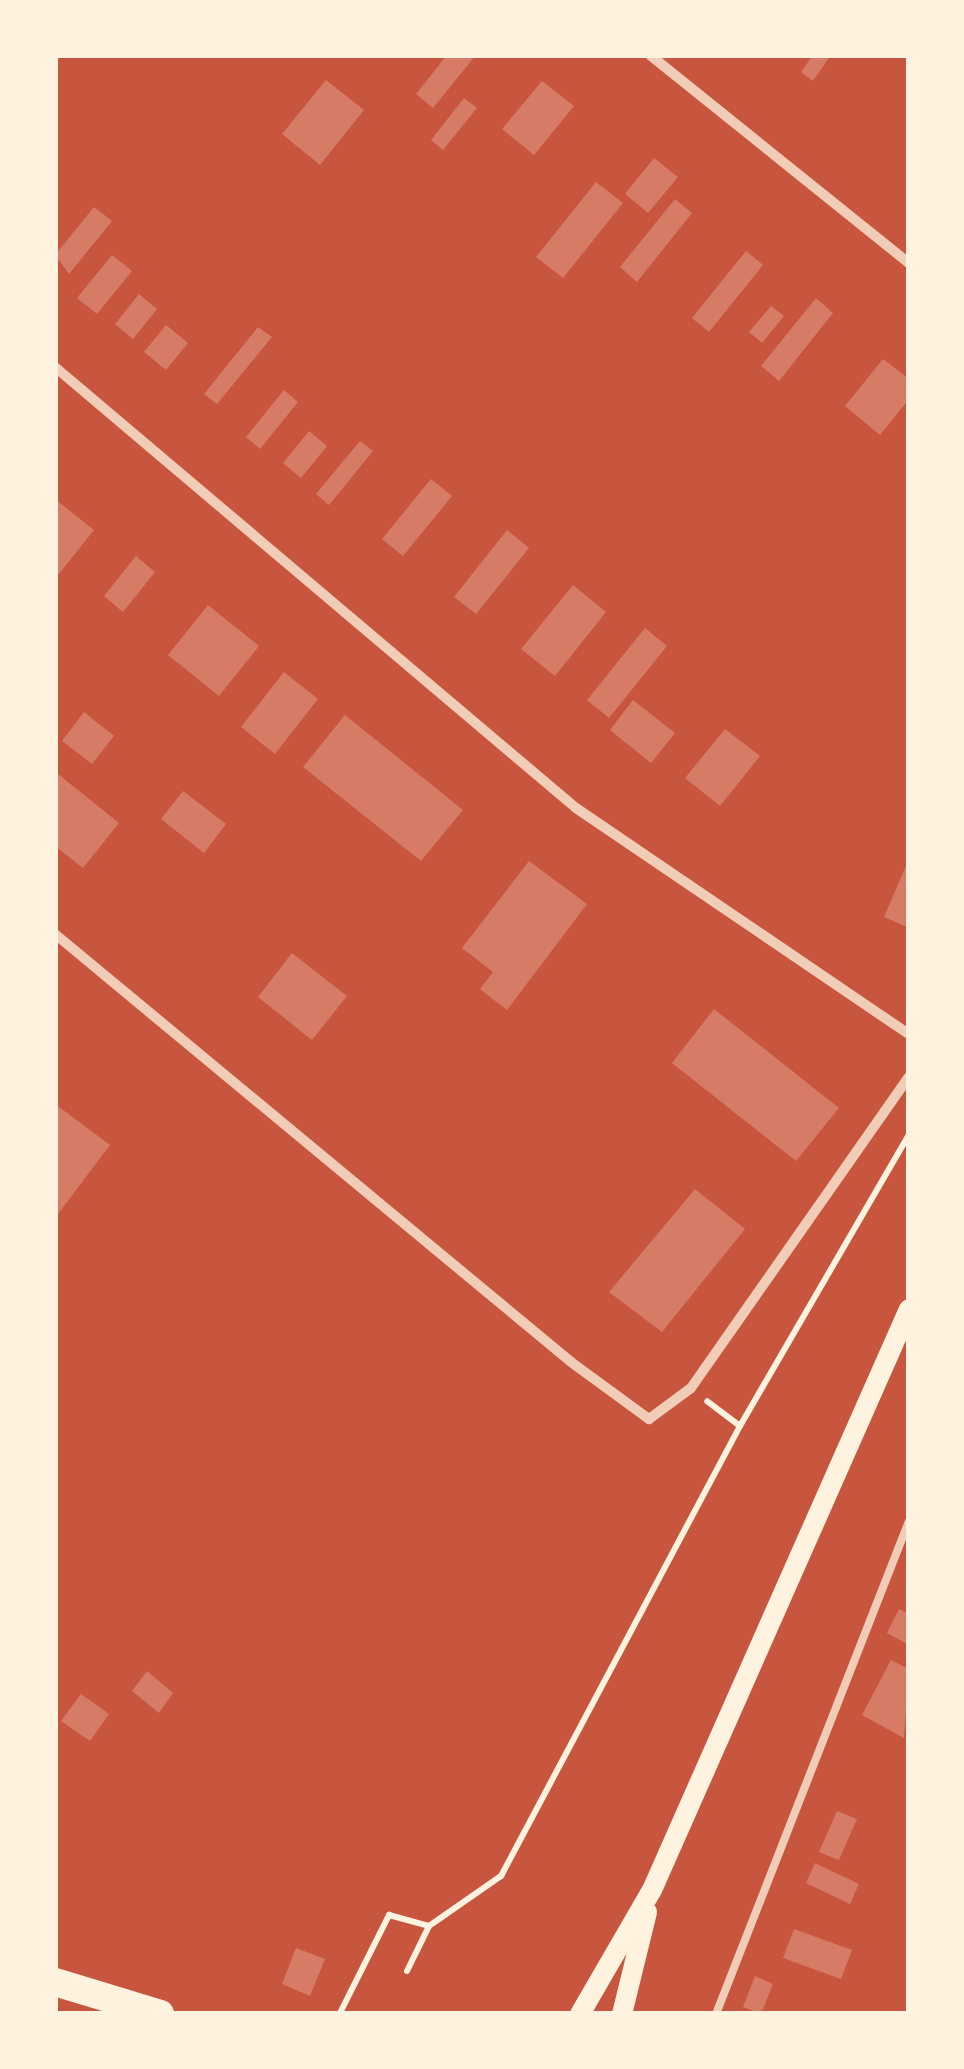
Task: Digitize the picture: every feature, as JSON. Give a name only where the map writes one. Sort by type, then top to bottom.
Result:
[{"type":"highway","points":[[55,1982],[160,2014]]},
{"type":"main road","points":[[580,2014],[652,1890],[909,1310]]},
{"type":"main road","points":[[622,2014],[652,1890]]},
{"type":"main road","points":[[562,2014],[599,1981]]},
{"type":"street","points":[[650,55],[909,263]]},
{"type":"street","points":[[55,366],[576,808],[909,1034]]},
{"type":"street","points":[[55,934],[571,1362],[649,1419],[691,1388],[909,1078]]},
{"type":"lane","points":[[716,2014],[909,1520]]},
{"type":"path","points":[[407,1971],[428,1926],[500,1876],[740,1426],[909,1135]]},
{"type":"path","points":[[691,1388],[740,1426]]},
{"type":"path","points":[[340,2013],[390,1915],[428,1926]]},
{"type":"building","points":[[447,55],[476,55],[433,108],[416,94]]},
{"type":"building","points":[[813,55],[831,55],[813,81],[801,72]]},
{"type":"building","points":[[326,80],[364,110],[320,165],[282,134]]},
{"type":"building","points":[[542,81],[574,106],[534,155],[502,129]]},
{"type":"building","points":[[464,98],[477,108],[443,150],[431,140]]},
{"type":"building","points":[[654,158],[678,177],[648,213],[625,194]]},
{"type":"building","points":[[596,182],[623,203],[563,278],[536,257]]},
{"type":"building","points":[[675,199],[692,213],[637,282],[620,267]]},
{"type":"building","points":[[94,207],[112,221],[69,274],[55,255]]},
{"type":"building","points":[[746,251],[763,265],[709,332],[692,318]]},
{"type":"building","points":[[112,255],[132,271],[97,314],[77,298]]},
{"type":"building","points":[[139,294],[157,309],[133,339],[115,324]]},
{"type":"building","points":[[816,298],[833,313],[779,381],[761,366]]},
{"type":"building","points":[[771,306],[784,316],[762,343],[749,332]]},
{"type":"building","points":[[166,325],[188,343],[166,370],[144,352]]},
{"type":"building","points":[[258,327],[272,337],[217,404],[204,394]]},
{"type":"building","points":[[883,359],[909,379],[909,399],[880,435],[845,406]]},
{"type":"building","points":[[284,390],[298,402],[260,449],[246,437]]},
{"type":"building","points":[[309,431],[327,446],[301,478],[283,463]]},
{"type":"building","points":[[360,441],[373,451],[329,505],[316,494]]},
{"type":"building","points":[[431,479],[452,496],[403,556],[382,539]]},
{"type":"building","points":[[55,499],[94,530],[55,579]]},
{"type":"building","points":[[507,530],[529,548],[476,614],[454,597]]},
{"type":"building","points":[[136,556],[155,572],[123,612],[104,596]]},
{"type":"building","points":[[573,585],[606,612],[555,676],[521,649]]},
{"type":"building","points":[[208,605],[259,646],[219,696],[168,655]]},
{"type":"building","points":[[645,628],[667,646],[609,718],[587,700]]},
{"type":"building","points":[[284,672],[318,699],[275,754],[241,727]]},
{"type":"building","points":[[633,700],[675,733],[651,763],[610,730]]},
{"type":"building","points":[[84,712],[114,736],[92,764],[62,741]]},
{"type":"building","points":[[345,715],[463,810],[421,861],[303,767]]},
{"type":"building","points":[[725,729],[760,756],[720,806],[685,778]]},
{"type":"building","points":[[58,774],[119,823],[83,868],[55,846]]},
{"type":"building","points":[[183,791],[226,824],[204,853],[161,819]]},
{"type":"building","points":[[909,859],[909,928],[884,917]]},
{"type":"building","points":[[529,861],[587,904],[507,1010],[480,989],[493,972],[462,948]]},
{"type":"building","points":[[292,953],[347,996],[312,1040],[258,997]]},
{"type":"building","points":[[714,1009],[839,1108],[796,1161],[672,1063]]},
{"type":"building","points":[[55,1104],[110,1145],[55,1218]]},
{"type":"building","points":[[695,1189],[745,1229],[662,1332],[609,1292]]},
{"type":"building","points":[[899,1609],[909,1614],[909,1645],[887,1633]]},
{"type":"building","points":[[891,1660],[909,1669],[904,1738],[862,1715]]},
{"type":"building","points":[[147,1671],[173,1693],[159,1713],[132,1691]]},
{"type":"building","points":[[81,1694],[109,1714],[90,1741],[61,1721]]},
{"type":"building","points":[[837,1811],[857,1819],[839,1860],[819,1852]]},
{"type":"building","points":[[815,1863],[859,1884],[850,1904],[806,1883]]},
{"type":"building","points":[[794,1929],[852,1950],[841,1979],[783,1958]]},
{"type":"building","points":[[296,1948],[325,1959],[310,1996],[282,1984]]},
{"type":"building","points":[[755,1976],[773,1984],[761,2014],[743,2007]]}]
